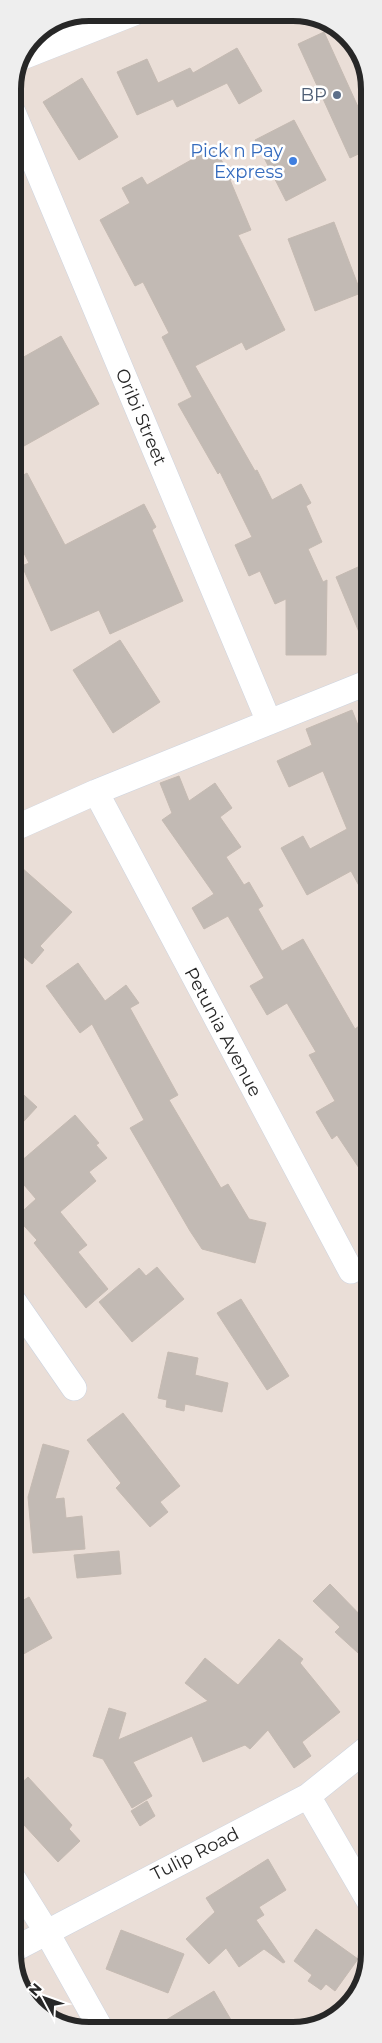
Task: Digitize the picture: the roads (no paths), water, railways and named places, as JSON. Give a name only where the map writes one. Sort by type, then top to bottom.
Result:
[{"type":"street","points":[[32,53],[114,21]]},
{"type":"street","name":"Oribi Street","points":[[21,131],[269,722]]},
{"type":"street","points":[[21,825],[96,792],[361,685]]},
{"type":"street","name":"Petunia Avenue","points":[[96,792],[351,1272]]},
{"type":"street","points":[[21,1312],[74,1388]]},
{"type":"street","name":"Tulip Road","points":[[21,1945],[308,1796],[361,1753]]},
{"type":"street","points":[[308,1796],[361,1887]]},
{"type":"street","points":[[21,1891],[97,2022]]},
{"type":"place","name":"BP","points":[[337,95]]},
{"type":"place","name":"Pick n Pay Express","points":[[293,161]]}]
